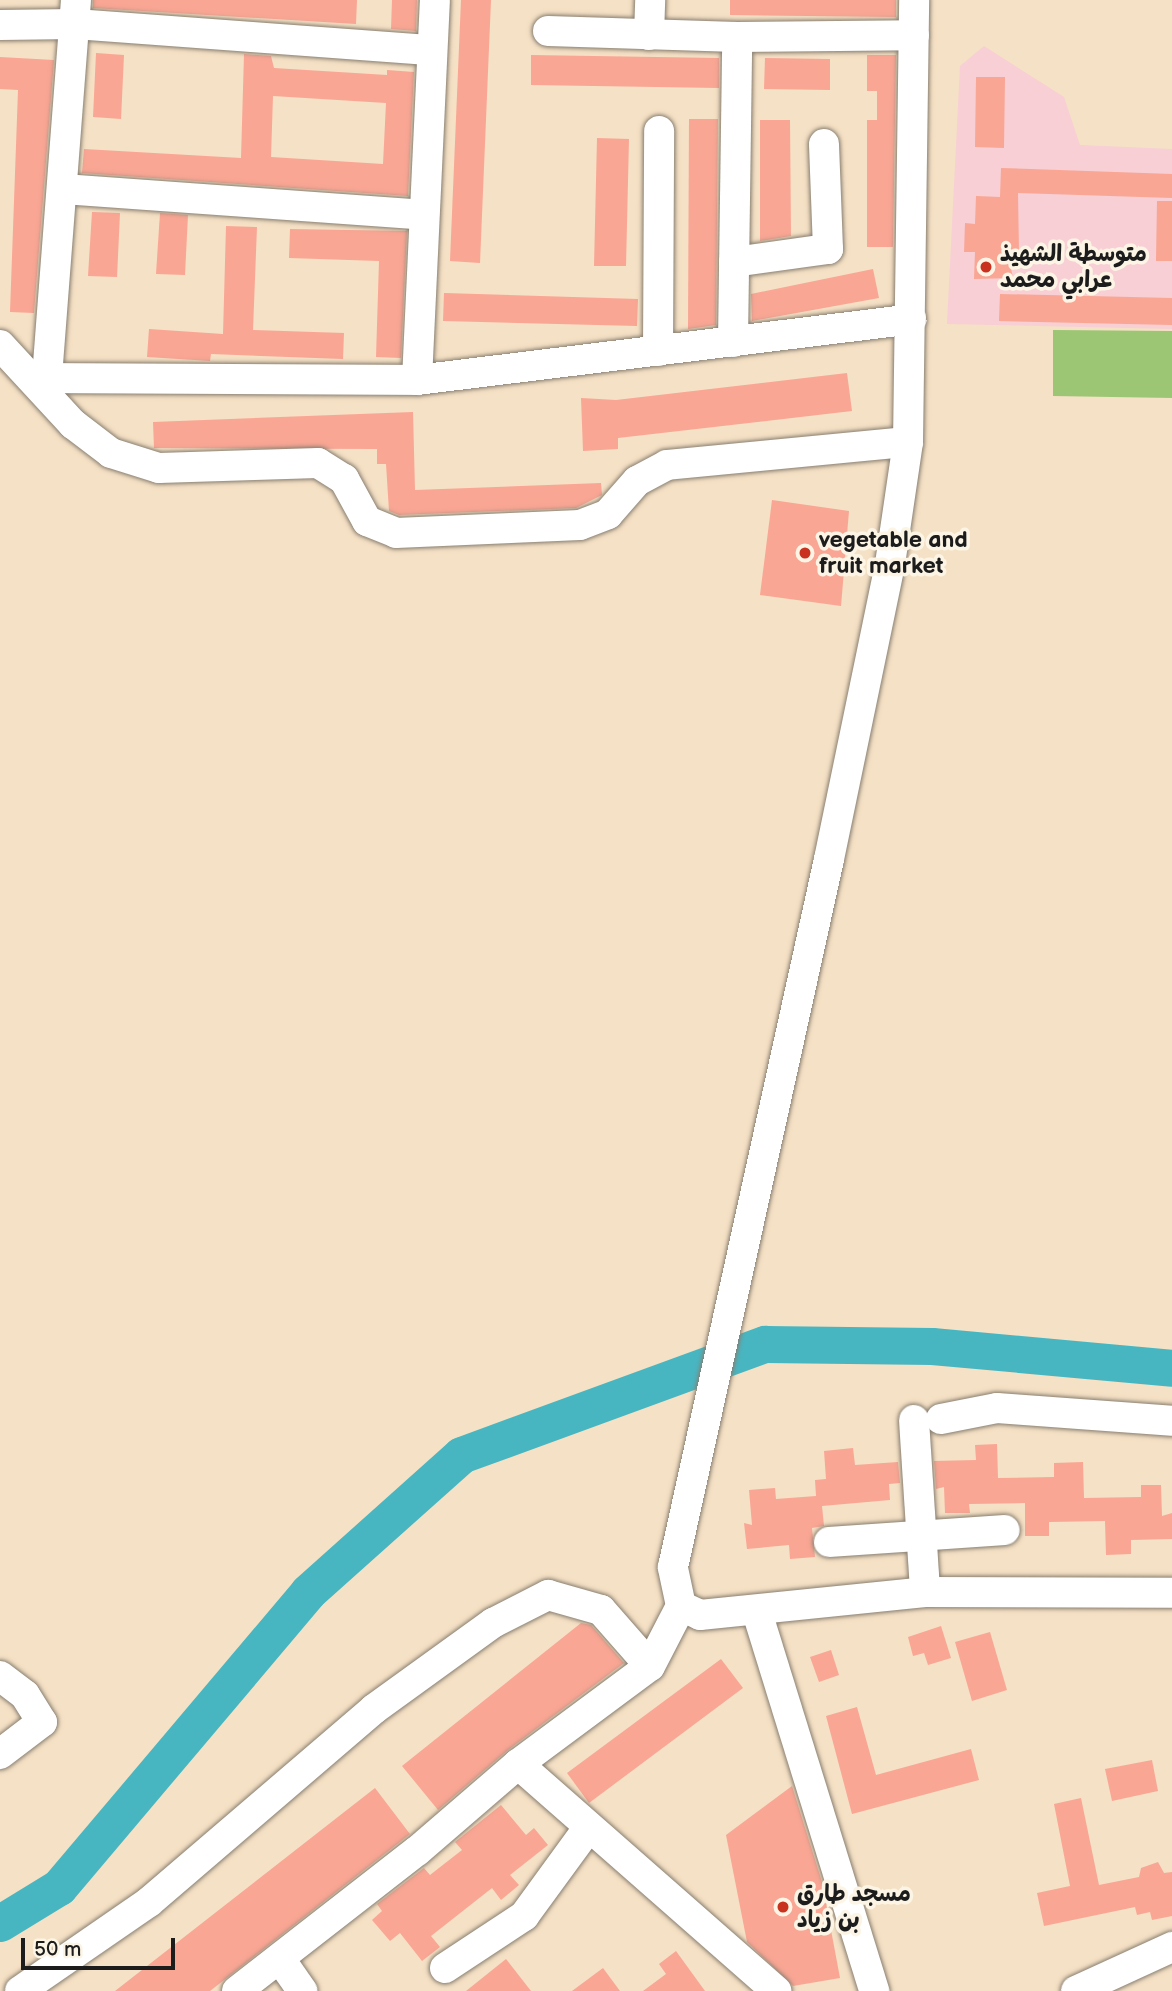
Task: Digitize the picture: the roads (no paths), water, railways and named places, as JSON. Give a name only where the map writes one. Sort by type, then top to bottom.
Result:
[{"type":"street","points":[[417,380],[435,0]]},
{"type":"street","points":[[649,35],[650,0]]},
{"type":"street","points":[[237,1991],[417,1851],[518,1764],[650,1666],[681,1606],[673,1567],[697,1444],[829,859],[890,564],[908,442],[914,0]]},
{"type":"street","points":[[0,25],[76,12],[432,50]]},
{"type":"street","points":[[76,12],[47,378],[417,380],[546,360],[658,351],[911,318]]},
{"type":"street","points":[[548,31],[737,37],[914,35]]},
{"type":"street","points":[[733,342],[737,37]]},
{"type":"street","points":[[658,351],[659,131]]},
{"type":"street","points":[[734,262],[828,249],[824,144]]},
{"type":"street","points":[[64,189],[424,215]]},
{"type":"street","points":[[0,327],[8,351],[73,424],[111,453],[159,468],[318,463],[344,479],[367,521],[396,533],[580,525],[608,514],[637,481],[667,465],[908,442]]},
{"type":"street","points":[[925,1592],[919,1534],[928,1419],[997,1408],[1172,1421]]},
{"type":"street","points":[[829,1542],[1004,1530]]},
{"type":"street","points":[[681,1606],[700,1615],[757,1612],[925,1592],[1172,1593]]},
{"type":"street","points":[[20,1991],[149,1902],[374,1709],[493,1623],[548,1595],[601,1610],[650,1666]]},
{"type":"street","points":[[757,1612],[874,1991]]},
{"type":"street","points":[[0,1676],[25,1695],[42,1721],[0,1754]]},
{"type":"street","points":[[518,1764],[776,1991]]},
{"type":"street","points":[[445,1968],[524,1916],[589,1827]]},
{"type":"street","points":[[1076,1991],[1172,1947]]},
{"type":"street","points":[[279,1959],[302,1991]]},
{"type":"waterway","points":[[0,1923],[59,1887],[308,1592],[461,1455],[765,1344],[932,1346],[1172,1368]]},
{"type":"place","name":"متوسطة الشهيذ عرابي محمد","points":[[986,267]]},
{"type":"place","name":"vegetable and fruit market","points":[[805,553]]},
{"type":"place","name":"مسجد طارق بن زياد","points":[[783,1907]]}]
